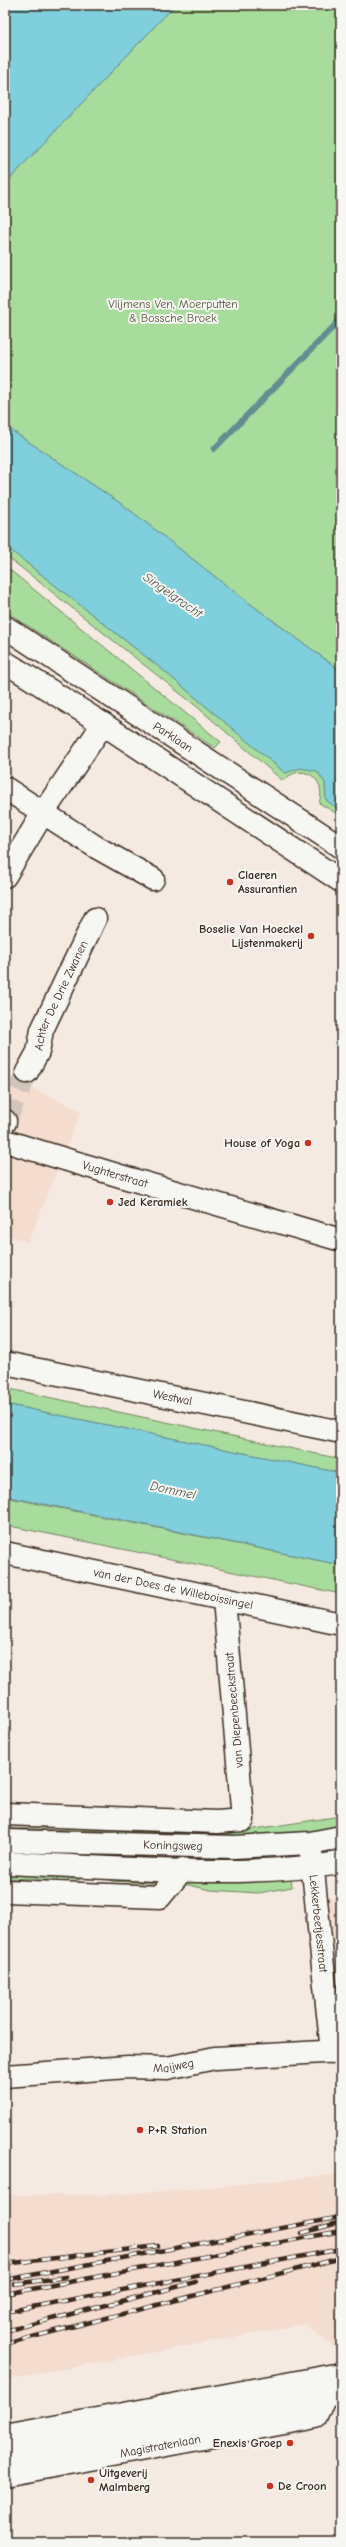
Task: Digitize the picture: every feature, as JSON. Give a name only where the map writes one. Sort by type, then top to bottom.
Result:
[{"type":"street","name":"Parklaan","points":[[5,627],[341,847]]},
{"type":"street","points":[[5,662],[103,724],[341,881]]},
{"type":"street","points":[[5,876],[43,813],[103,724]]},
{"type":"street","points":[[5,788],[96,847],[153,879]]},
{"type":"street","name":"Achter De Drie Zwanen","points":[[27,1072],[38,1052],[42,1030],[95,919]]},
{"type":"street","name":"Vughterstraat","points":[[5,1141],[341,1240]]},
{"type":"street","name":"Westwal","points":[[5,1363],[341,1432]]},
{"type":"street","name":"van der Does de Willeboissingel","points":[[5,1553],[341,1624]]},
{"type":"street","name":"van Diepenbeeckstraat","points":[[5,1814],[217,1822],[244,1820],[224,1599]]},
{"type":"street","name":"Koningsweg","points":[[5,1841],[234,1848],[310,1843],[341,1837]]},
{"type":"street","name":"Lekkerbeetjesstraat","points":[[310,1843],[337,2052]]},
{"type":"street","name":"Koningsweg","points":[[5,1863],[183,1869],[313,1867],[341,1863]]},
{"type":"street","name":"Koningsweg","points":[[5,1891],[160,1897],[183,1869]]},
{"type":"street","name":"Maijweg","points":[[5,2076],[128,2067],[167,2068],[215,2058],[337,2052]]},
{"type":"street","points":[[5,2436],[332,2385]]},
{"type":"street","name":"Magistratenlaan","points":[[5,2455],[332,2385]]},
{"type":"street","name":"Magistratenlaan","points":[[5,2475],[316,2417],[332,2385]]},
{"type":"shaded area","points":[[5,1075],[81,1111],[28,1243],[5,1233]]},
{"type":"shaded area","points":[[341,1896],[341,2066],[326,1898]]},
{"type":"shaded area","points":[[341,2174],[341,2353],[305,2324],[5,2380],[5,2195],[100,2195],[170,2191]]},
{"type":"green space","name":"Vlijmens Ven, Moerputten & Bossche Broek","points":[[175,5],[341,5],[341,671],[241,597],[126,507],[5,426],[5,184]]},
{"type":"green space","points":[[5,546],[164,671],[285,773],[300,768],[317,771],[325,783],[326,800],[341,811],[341,816],[319,803],[321,794],[320,786],[311,775],[297,772],[290,775],[283,781],[196,706],[5,555]]},
{"type":"green space","points":[[5,566],[221,742],[215,748],[5,611]]},
{"type":"green space","points":[[5,1388],[341,1459],[341,1473],[5,1404]]},
{"type":"green space","points":[[5,1497],[341,1565],[341,1594],[5,1525]]},
{"type":"green space","points":[[341,1816],[341,1829],[308,1837],[5,1835],[5,1828],[222,1834]]},
{"type":"green space","points":[[5,1870],[81,1872],[80,1880],[5,1878]]},
{"type":"green space","points":[[111,1875],[239,1881],[291,1879],[292,1887],[259,1893],[210,1890],[189,1885],[111,1881]]},
{"type":"water","points":[[5,5],[175,5],[5,184]]},
{"type":"water","name":"Singelgracht","points":[[5,426],[126,507],[241,597],[341,671],[341,811],[326,800],[325,783],[317,771],[300,768],[285,773],[164,671],[5,546]]},
{"type":"water","name":"Dommel","points":[[5,1404],[341,1473],[341,1565],[5,1496]]},
{"type":"waterway","points":[[214,449],[341,319]]},
{"type":"tunnel","points":[[5,1121],[27,1072]]},
{"type":"railway","points":[[5,2280],[341,2217]]},
{"type":"railway","points":[[302,2233],[341,2222]]},
{"type":"railway","points":[[5,2294],[341,2231]]},
{"type":"railway","points":[[5,2264],[158,2246]]},
{"type":"railway","points":[[5,2312],[341,2249]]},
{"type":"railway","points":[[5,2344],[341,2258]]},
{"type":"railway","points":[[15,2284],[66,2277]]},
{"type":"railway","points":[[5,2331],[196,2282]]},
{"type":"place","name":"Claeren Assurantien","points":[[230,882]]},
{"type":"place","name":"Boselie Van Hoeckel Lijstenmakerij","points":[[311,936]]},
{"type":"place","name":"House of Yoga","points":[[308,1143]]},
{"type":"place","name":"Jed Keramiek","points":[[110,1202]]},
{"type":"place","name":"P+R Station","points":[[140,2130]]},
{"type":"place","name":"Enexis Groep","points":[[290,2443]]},
{"type":"place","name":"Uitgeverij Malmberg","points":[[91,2480]]},
{"type":"place","name":"De Croon","points":[[270,2486]]}]
